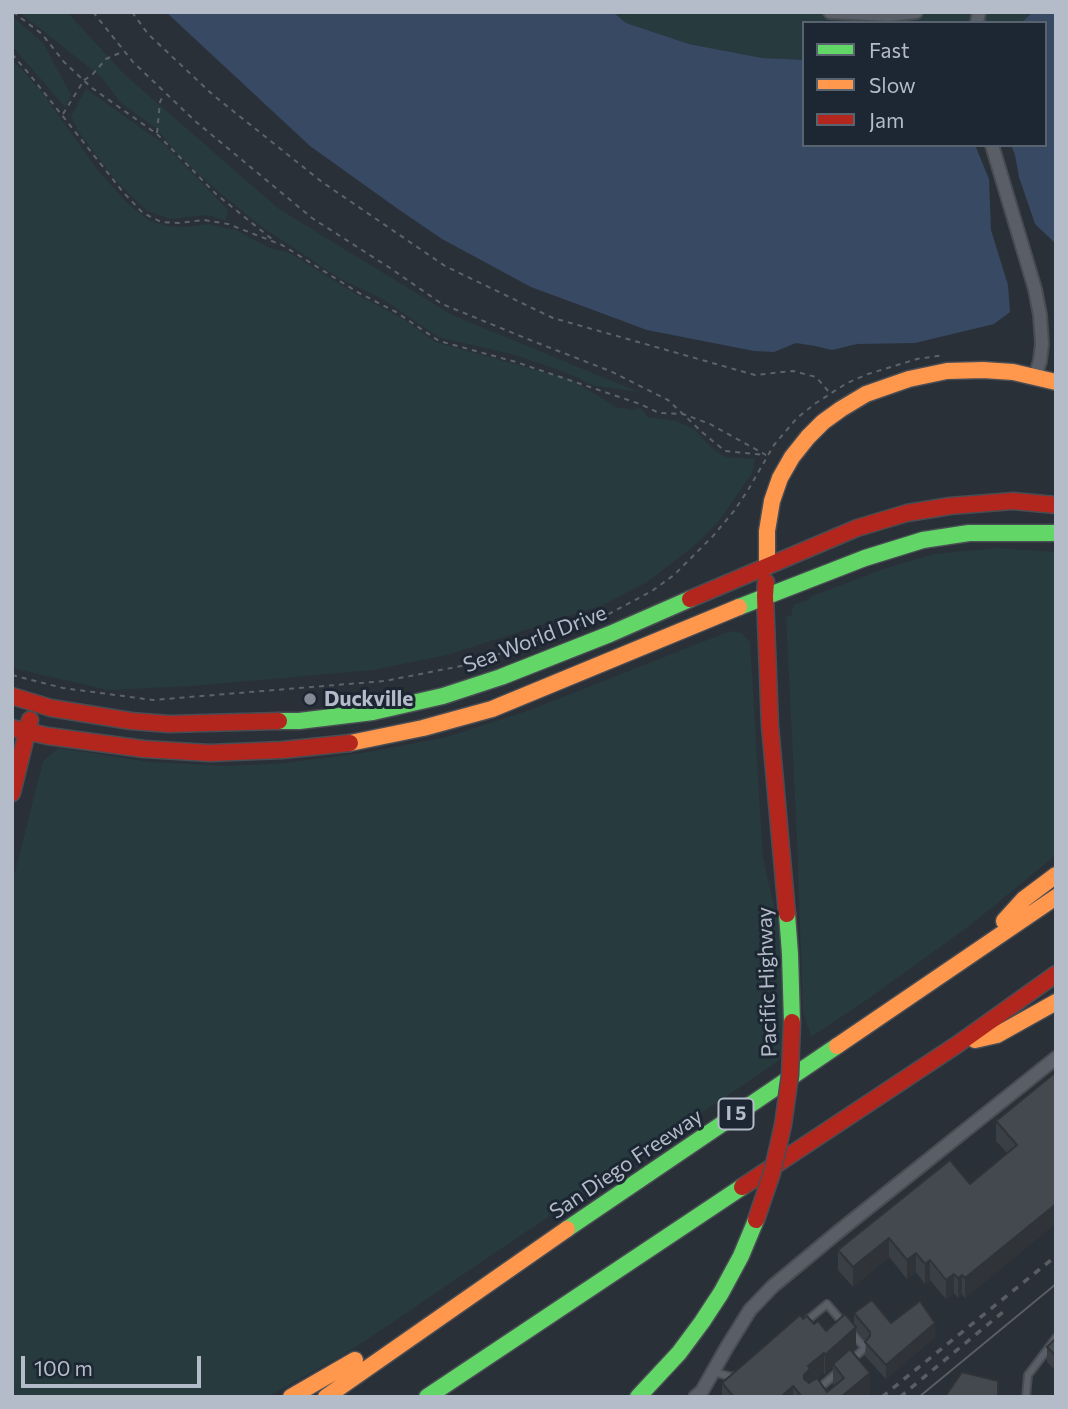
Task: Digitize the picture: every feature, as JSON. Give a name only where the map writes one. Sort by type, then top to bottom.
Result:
[{"type":"main road","name":"Pacific Highway","points":[[638,1397],[679,1353],[709,1312],[741,1256],[772,1173],[783,1125],[790,1075],[790,954],[770,726],[765,596],[767,531],[779,478],[792,457],[823,422],[866,394],[909,379],[947,371],[983,370],[1013,372],[1056,382]]},
{"type":"main road","name":"Sea World Drive","points":[[13,698],[51,708],[131,721],[169,724],[299,721],[373,712],[443,696],[501,677],[610,634],[857,528],[907,513],[950,506],[1013,501],[1056,505]]},
{"type":"main road","points":[[20,730],[144,750],[210,753],[351,744],[492,709],[765,596],[865,558],[923,540],[969,533],[1056,533]]},
{"type":"main road","points":[[12,793],[20,730],[33,703]]},
{"type":"main road","points":[[978,949],[1024,899],[1056,875]]},
{"type":"main road","name":"San Diego Freeway","points":[[326,1397],[494,1279],[1056,897]]},
{"type":"main road","points":[[427,1397],[958,1044],[1056,974]]},
{"type":"main road","points":[[958,1044],[997,1035],[1056,1002]]},
{"type":"main road","points":[[291,1397],[361,1356],[421,1316],[494,1279]]},
{"type":"street","points":[[830,12],[889,15],[916,12]]},
{"type":"street","points":[[889,15],[903,21]]},
{"type":"street","points":[[993,147],[1029,267],[1040,315],[1042,344],[1035,377]]},
{"type":"street","points":[[701,1395],[750,1310],[773,1286],[1056,1058]]},
{"type":"lane","points":[[796,1329],[827,1304],[865,1348],[809,1397]]},
{"type":"lane","points":[[1026,1397],[1028,1375],[1056,1338]]},
{"type":"lane","points":[[713,1372],[732,1377],[743,1369]]},
{"type":"path","points":[[13,12],[42,34],[64,62],[92,88],[157,134],[216,194],[276,243],[396,312],[439,341],[516,362],[640,404],[659,414],[683,414],[710,424],[767,455],[725,451],[683,414],[668,400],[610,371],[442,304],[312,218],[195,121],[133,62],[93,12]]},
{"type":"path","points":[[132,12],[148,34],[213,95],[322,182],[445,266],[553,318],[755,375],[793,371],[816,377],[830,393]]},
{"type":"path","points":[[62,115],[84,80],[106,59],[124,51]]},
{"type":"path","points":[[12,54],[122,192],[143,213],[161,222],[204,220],[228,224],[276,243]]},
{"type":"path","points":[[157,134],[160,102],[165,93]]},
{"type":"path","points":[[12,675],[63,688],[153,700],[385,681],[471,664],[586,623]]},
{"type":"green space","points":[[19,12],[67,12],[124,74],[279,209],[452,315],[639,392],[595,386],[515,355],[438,337],[386,301],[339,278],[262,227],[219,192],[180,157],[157,129],[121,103],[100,76]]},
{"type":"green space","points":[[613,12],[1033,12],[1023,21],[802,21],[802,60],[762,58],[689,44],[626,23]]},
{"type":"green space","points":[[12,16],[44,44],[71,95],[65,107],[12,46]]},
{"type":"green space","points":[[12,59],[41,91],[96,168],[128,204],[150,221],[167,226],[208,224],[236,230],[269,248],[288,252],[356,294],[405,320],[435,342],[572,380],[616,407],[632,410],[641,408],[648,417],[676,421],[694,429],[714,450],[726,457],[755,459],[752,473],[719,521],[694,546],[647,582],[603,605],[451,654],[373,670],[192,686],[108,690],[12,668]]},
{"type":"green space","points":[[86,89],[164,144],[228,210],[226,221],[208,215],[171,219],[147,211],[116,181],[78,131],[71,116]]},
{"type":"green space","points":[[997,548],[1056,552],[1056,855],[973,923],[811,1037],[803,1012],[786,616],[792,616],[794,605],[810,597],[883,569],[934,554]]},
{"type":"green space","points":[[730,631],[741,633],[750,642],[763,859],[778,922],[783,988],[784,1054],[777,1062],[350,1351],[267,1397],[12,1397],[12,884],[43,761],[59,748],[150,762],[228,766],[286,763],[368,752],[447,737],[530,710]]},
{"type":"water","points":[[166,12],[613,12],[626,23],[689,44],[762,58],[802,60],[802,147],[976,147],[989,179],[991,230],[1008,285],[1010,312],[994,324],[915,343],[857,344],[832,350],[796,343],[774,352],[754,351],[647,330],[531,287],[442,239],[310,146]]},
{"type":"water","points":[[1033,12],[1056,12],[1056,244],[1035,224],[1012,147],[1047,147],[1047,21],[1023,21]]},
{"type":"building","points":[[1056,1072],[1056,1204],[965,1278],[962,1275],[958,1278],[954,1274],[946,1280],[930,1260],[925,1264],[916,1253],[907,1260],[889,1238],[853,1267],[838,1250],[950,1160],[970,1184],[1017,1145],[996,1121]]},
{"type":"building","points":[[872,1300],[891,1323],[920,1301],[935,1323],[886,1365],[865,1342],[870,1332],[854,1313]]},
{"type":"building","points":[[845,1314],[856,1327],[825,1355],[824,1353],[808,1366],[810,1369],[804,1375],[804,1379],[809,1383],[817,1378],[827,1392],[844,1378],[833,1364],[850,1349],[870,1373],[841,1397],[802,1397],[793,1386],[781,1397],[734,1397],[722,1383],[800,1315],[803,1319],[807,1316],[814,1324],[818,1321],[826,1331]]},
{"type":"building","points":[[1056,1338],[1056,1356],[1047,1347]]},
{"type":"building","points":[[962,1372],[998,1381],[998,1397],[945,1397]]},
{"type":"tram line","points":[[919,1397],[1056,1284]]},
{"type":"railway","points":[[882,1397],[1056,1256]]},
{"type":"railway","points":[[900,1397],[1003,1312]]},
{"type":"traffic: fast","points":[[739,607],[865,558],[923,540],[969,533],[1056,533]]},
{"type":"traffic: fast","points":[[279,721],[373,712],[443,696],[501,677],[690,599]]},
{"type":"traffic: fast","points":[[787,914],[792,1022]]},
{"type":"traffic: fast","points":[[567,1229],[837,1046]]},
{"type":"traffic: fast","points":[[427,1397],[742,1187]]},
{"type":"traffic: fast","points":[[638,1397],[679,1353],[702,1322],[741,1256],[756,1220]]},
{"type":"traffic: slow","points":[[767,566],[767,531],[772,501],[780,478],[808,437],[841,409],[866,394],[909,379],[947,371],[1013,372],[1056,382]]},
{"type":"traffic: slow","points":[[350,743],[423,728],[492,709],[739,607]]},
{"type":"traffic: slow","points":[[1004,921],[1024,899],[1056,875]]},
{"type":"traffic: slow","points":[[837,1046],[1056,897]]},
{"type":"traffic: slow","points":[[975,1040],[997,1035],[1056,1002]]},
{"type":"traffic: slow","points":[[326,1397],[567,1229]]},
{"type":"traffic: slow","points":[[291,1397],[355,1360]]},
{"type":"traffic: jam","points":[[690,599],[857,528],[907,513],[950,506],[1013,501],[1056,505]]},
{"type":"traffic: jam","points":[[766,582],[770,726],[787,914]]},
{"type":"traffic: jam","points":[[12,696],[51,708],[131,721],[169,724],[279,721]]},
{"type":"traffic: jam","points":[[12,793],[30,720]]},
{"type":"traffic: jam","points":[[12,728],[48,736],[144,749],[210,753],[282,750],[350,743]]},
{"type":"traffic: jam","points":[[742,1187],[958,1044],[1056,974]]},
{"type":"traffic: jam","points":[[756,1220],[772,1173],[783,1125],[790,1075],[792,1022]]},
{"type":"place","name":"Duckville","points":[[310,699]]}]
